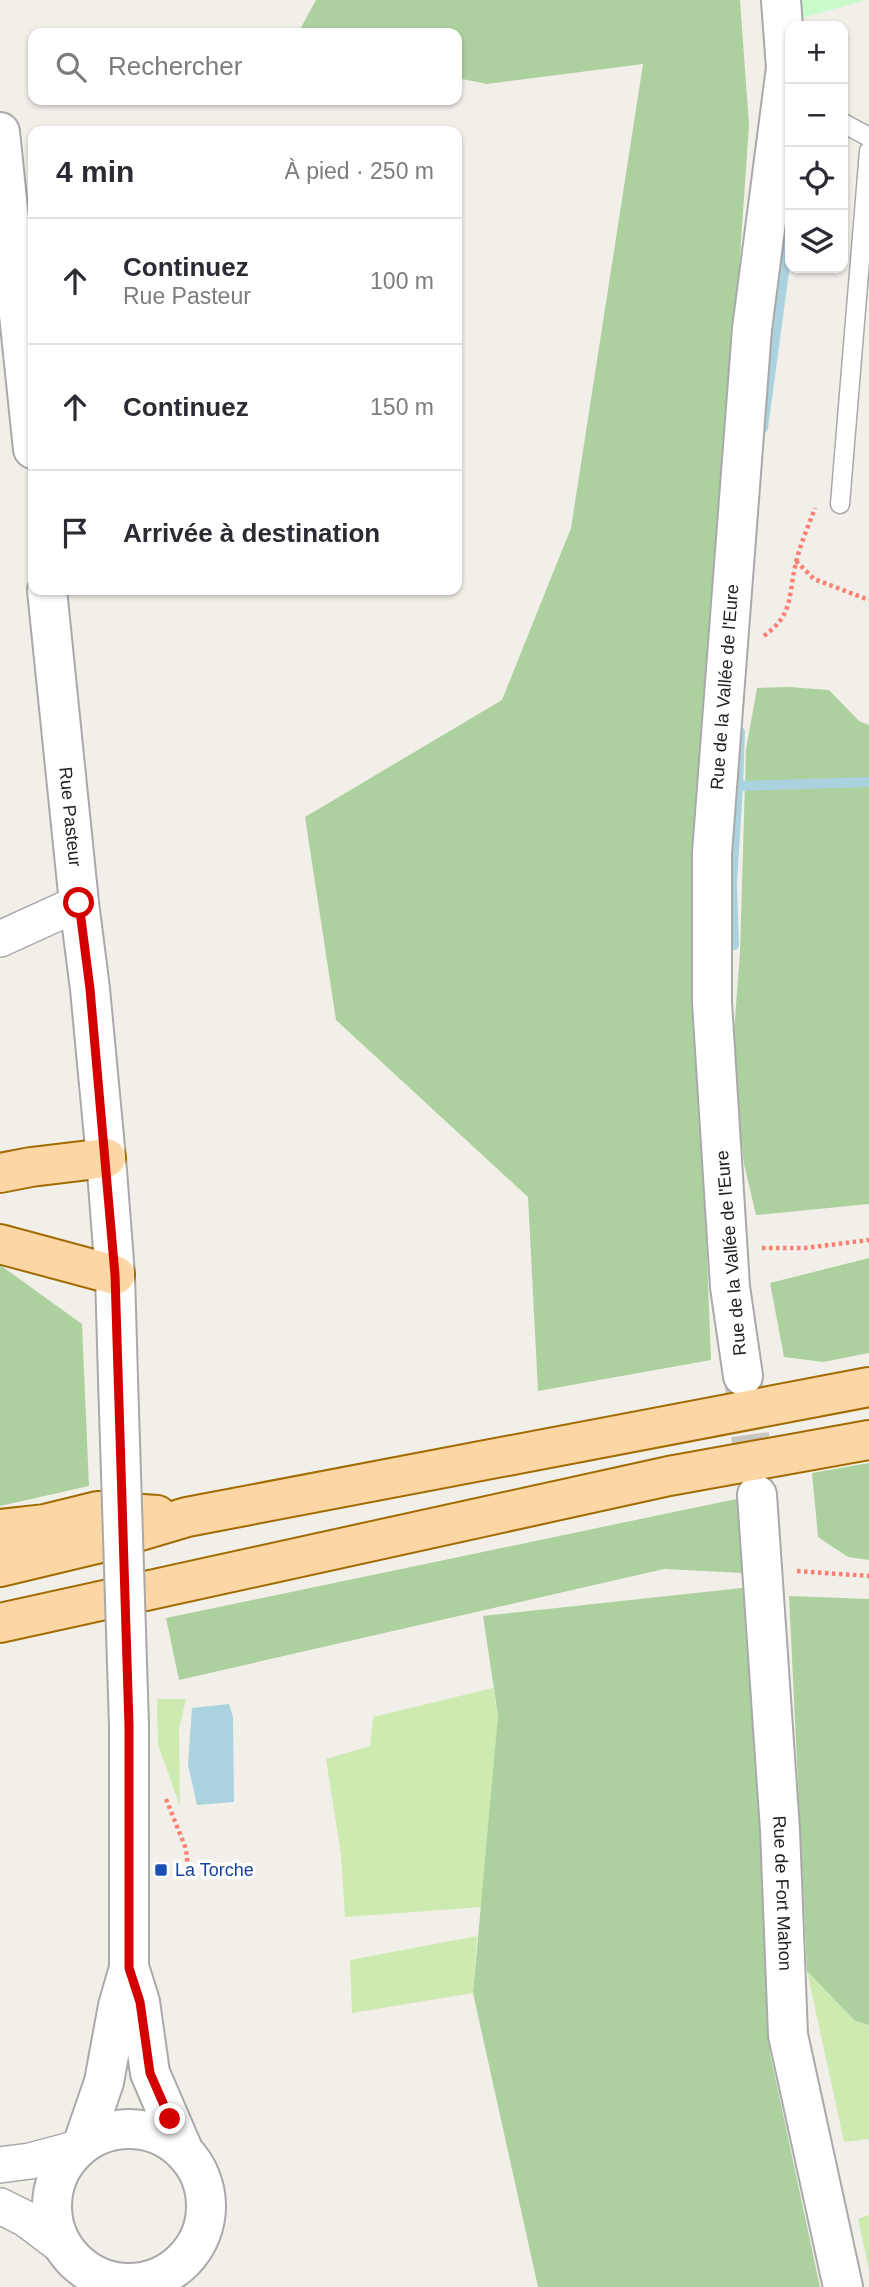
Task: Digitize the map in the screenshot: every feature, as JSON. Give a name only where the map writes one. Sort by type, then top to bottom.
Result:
[{"type":"main road","points":[[0,1173],[106,1158]]},
{"type":"main road","points":[[0,1244],[115,1275]]},
{"type":"main road","points":[[0,1567],[96,1544],[187,1517],[869,1388]]},
{"type":"main road","points":[[0,1623],[656,1479],[869,1440]]},
{"type":"main road","points":[[0,1529],[45,1524],[98,1511],[187,1517]]},
{"type":"street","name":"Rue de la Vallée de l'Eure","points":[[780,0],[787,84]]},
{"type":"street","name":"Rue de la Vallée de l'Eure","points":[[743,1376],[730,1287],[712,1002],[712,853],[752,329],[785,106]]},
{"type":"street","points":[[0,132],[28,401]]},
{"type":"street","name":"Rue Pasteur","points":[[48,595],[90,989],[115,1275],[129,1726],[129,1968]]},
{"type":"street","points":[[0,939],[79,903]]},
{"type":"street","name":"Rue de Fort Mahon","points":[[757,1495],[779,1830],[788,2035],[842,2287]]},
{"type":"street","points":[[70,2264],[57,2239],[51,2214],[52,2189],[62,2165],[79,2146],[104,2082],[129,1968]]},
{"type":"street","points":[[129,1968],[140,2002],[150,2073],[184,2152]]},
{"type":"street","points":[[0,2165],[30,2161],[79,2146],[100,2134],[125,2128],[152,2132],[175,2143],[193,2162],[204,2186],[207,2212],[200,2237],[186,2259],[163,2280],[115,2283],[70,2264],[26,2219],[0,2206]]},
{"type":"lane","points":[[848,126],[869,137]]},
{"type":"lane","points":[[840,504],[869,151]]},
{"type":"path","points":[[796,561],[814,579],[869,600]]},
{"type":"path","points":[[727,1241],[751,1248],[805,1248],[869,1240]]},
{"type":"path","points":[[792,1570],[869,1576]]},
{"type":"green space","points":[[316,0],[740,0],[749,125],[694,926],[711,1360],[538,1391],[528,1197],[336,1020],[305,817],[502,700],[571,528],[643,64],[487,84],[462,79],[462,28],[301,28]]},
{"type":"green space","points":[[797,0],[866,0],[799,19]]},
{"type":"green space","points":[[757,688],[829,690],[859,721],[869,725],[869,1204],[756,1215],[744,1164],[732,1058],[740,952],[746,749]]},
{"type":"green space","points":[[869,1258],[869,1353],[823,1362],[784,1357],[770,1283]]},
{"type":"green space","points":[[0,1265],[82,1324],[89,1486],[0,1506]]},
{"type":"green space","points":[[869,1463],[869,1560],[848,1557],[818,1537],[812,1473]]},
{"type":"green space","points":[[741,1498],[743,1573],[664,1569],[179,1680],[166,1618]]},
{"type":"green space","points":[[760,1586],[770,2053],[820,2287],[538,2287],[473,1993],[498,1716],[483,1616]]},
{"type":"green space","points":[[789,1596],[869,1599],[869,2025],[855,2021],[807,1971]]},
{"type":"green space","points":[[493,1688],[498,1716],[483,1907],[345,1917],[341,1855],[326,1759],[370,1746],[373,1717]]},
{"type":"green space","points":[[157,1699],[186,1699],[179,1729],[180,1806],[158,1745]]},
{"type":"green space","points":[[477,1936],[473,1993],[352,2013],[350,1960]]},
{"type":"green space","points":[[807,1971],[855,2021],[869,2025],[869,2139],[844,2142]]},
{"type":"green space","points":[[869,2215],[869,2270],[858,2219]]},
{"type":"water","points":[[229,1704],[233,1717],[234,1802],[197,1805],[188,1765],[192,1708]]},
{"type":"waterway","points":[[763,428],[785,264]]},
{"type":"waterway","points":[[740,732],[738,786],[869,782]]},
{"type":"waterway","points":[[734,945],[732,884],[738,786]]},
{"type":"tunnel","points":[[743,1378],[757,1492]]},
{"type":"place","name":"La Torche","points":[[161,1870]]},
{"type":"route","points":[[79,903],[90,989],[115,1275],[129,1726],[129,1968],[140,2002],[150,2073],[170,2119]]}]
